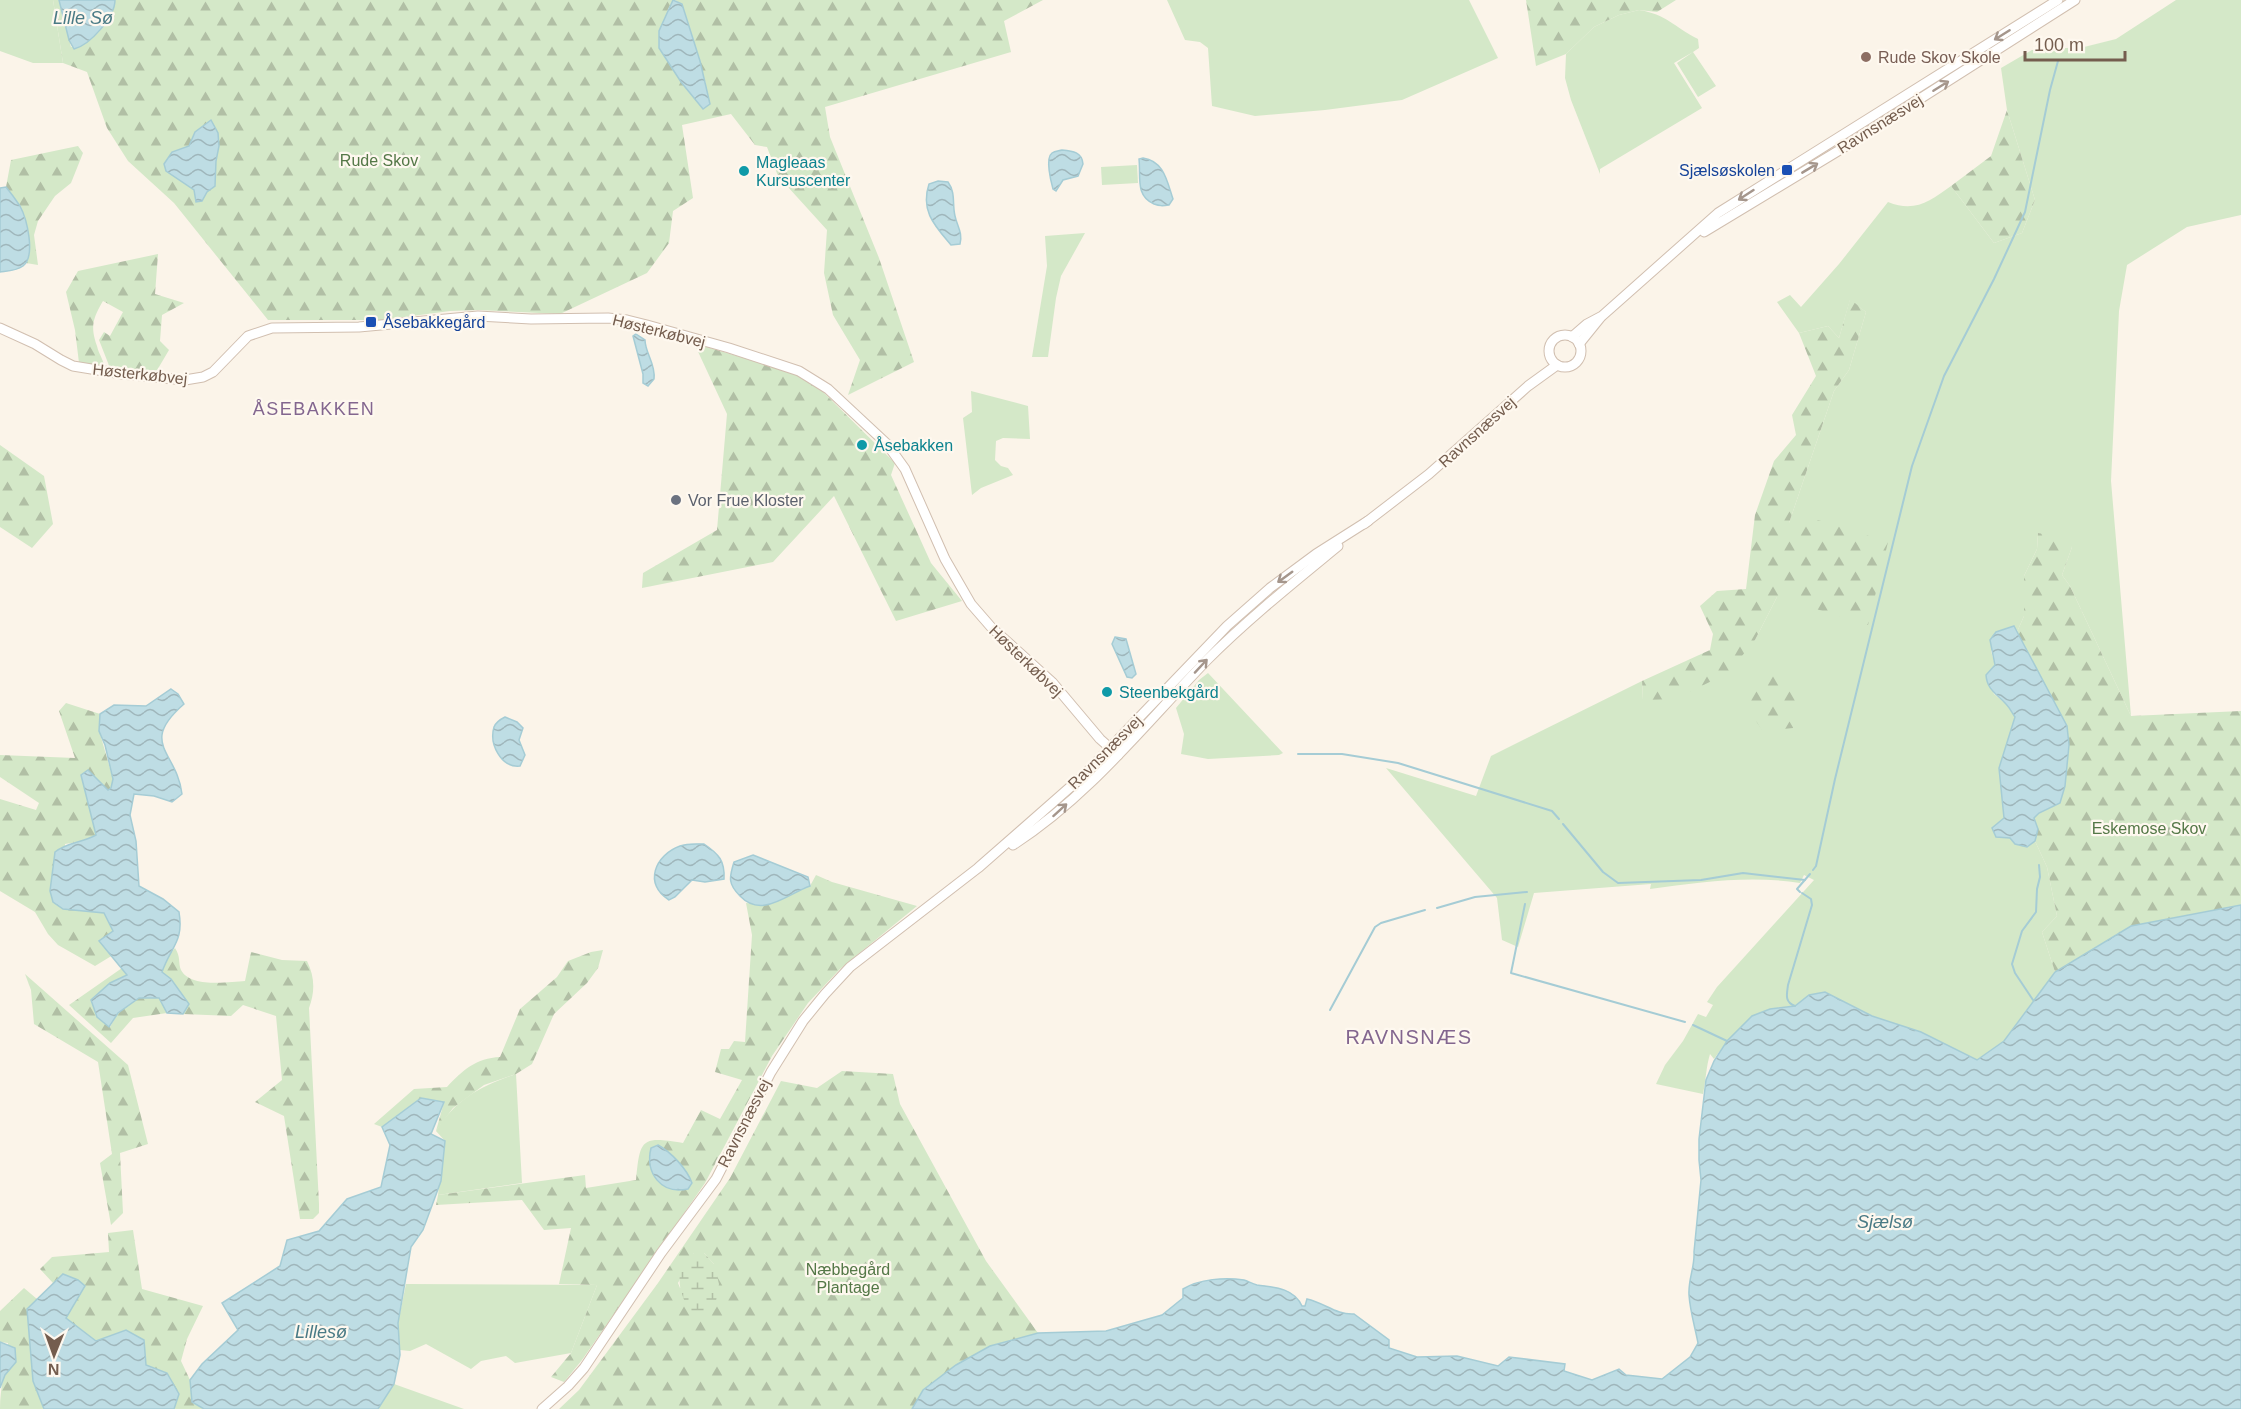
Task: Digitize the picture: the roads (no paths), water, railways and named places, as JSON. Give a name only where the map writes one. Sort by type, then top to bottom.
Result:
[{"type":"main road","name":"Ravnsnæsvej","points":[[1575,341],[1718,213],[2058,0]]},
{"type":"main road","name":"Ravnsnæsvej","points":[[1683,243],[1838,151],[2075,0]]},
{"type":"main road","name":"Høsterkøbvej","points":[[0,328],[35,344],[73,366],[122,374],[185,380],[213,372],[248,336],[272,328],[359,327],[478,316],[531,319],[608,318],[647,325],[800,371],[828,389],[887,444],[905,469],[945,559],[971,604],[991,627],[1052,682],[1100,739],[1114,752]]},
{"type":"main road","points":[[1562,336],[1575,341],[1581,353],[1577,361],[1570,366],[1553,361],[1549,348],[1554,340],[1562,336]]},
{"type":"main road","name":"Ravnsnæsvej","points":[[542,1409],[584,1368],[661,1253],[716,1179],[771,1072],[803,1021],[850,967],[978,868],[1057,813],[1114,752],[1231,636],[1368,521],[1436,469],[1553,361]]},
{"type":"water","name":"Lille Sø","points":[[59,0],[115,0],[106,22],[87,42],[74,49],[69,40]]},
{"type":"water","points":[[673,0],[682,4],[700,61],[710,104],[703,109],[681,82],[659,48],[659,31]]},
{"type":"water","points":[[211,120],[218,133],[219,146],[215,186],[207,192],[202,201],[196,202],[194,190],[166,171],[164,164],[172,152],[189,146],[195,132]]},
{"type":"water","points":[[1062,150],[1079,155],[1083,164],[1078,176],[1063,180],[1056,191],[1051,181],[1049,160],[1052,153]]},
{"type":"water","points":[[1143,158],[1156,163],[1164,173],[1173,199],[1169,205],[1161,206],[1148,201],[1141,191],[1139,159]]},
{"type":"water","points":[[938,181],[948,182],[952,190],[960,244],[951,245],[931,218],[928,210],[926,202],[929,184]]},
{"type":"water","points":[[6,187],[23,212],[30,246],[27,261],[23,266],[15,270],[0,272],[0,188]]},
{"type":"water","points":[[636,334],[645,340],[653,368],[654,379],[648,386],[643,383],[643,374],[633,336]]},
{"type":"water","points":[[2014,626],[2067,726],[2069,745],[2065,786],[2060,803],[2039,813],[2034,818],[2038,829],[2035,841],[2027,847],[2015,844],[2010,838],[1996,837],[1992,828],[2004,818],[1999,768],[2015,717],[1990,688],[1986,675],[1995,665],[1990,640],[1996,632]]},
{"type":"water","points":[[1115,637],[1126,639],[1136,674],[1132,678],[1127,677],[1112,644]]},
{"type":"water","points":[[171,689],[178,694],[184,704],[164,729],[162,739],[179,779],[182,794],[172,802],[154,796],[134,794],[130,815],[136,841],[139,886],[163,899],[179,912],[180,930],[176,944],[162,972],[171,979],[189,1004],[183,1014],[167,1013],[159,998],[139,998],[118,1013],[109,1027],[97,1017],[91,1000],[110,983],[127,975],[99,941],[113,931],[104,913],[63,909],[53,902],[50,891],[55,852],[96,835],[81,775],[88,770],[108,790],[111,788],[113,779],[105,745],[99,731],[100,714],[114,705],[146,706]]},
{"type":"water","points":[[505,717],[517,722],[523,728],[519,740],[525,755],[520,766],[513,766],[502,759],[493,741],[494,727]]},
{"type":"water","points":[[704,844],[720,858],[724,879],[705,882],[692,880],[669,900],[656,886],[655,870],[659,863],[671,850],[680,846]]},
{"type":"water","points":[[753,855],[808,877],[810,886],[775,903],[757,905],[748,903],[733,888],[731,877],[734,862]]},
{"type":"water","name":"Sjælsø","points":[[2241,905],[2241,1409],[912,1409],[923,1390],[956,1365],[990,1346],[1038,1333],[1106,1331],[1162,1315],[1183,1298],[1183,1289],[1204,1281],[1221,1279],[1244,1280],[1277,1288],[1294,1295],[1302,1306],[1305,1306],[1307,1299],[1342,1313],[1354,1314],[1389,1340],[1389,1348],[1417,1357],[1457,1356],[1498,1366],[1509,1357],[1565,1364],[1564,1371],[1592,1380],[1619,1369],[1626,1375],[1662,1379],[1690,1357],[1698,1343],[1690,1307],[1689,1289],[1694,1263],[1701,1180],[1699,1139],[1706,1080],[1714,1061],[1727,1041],[1752,1016],[1770,1009],[1795,1006],[1809,995],[1825,992],[1872,1016],[1921,1032],[1977,1060],[2004,1041],[2055,972],[2131,926]]},
{"type":"water","name":"Lillesø","points":[[421,1098],[444,1102],[431,1134],[445,1141],[441,1181],[423,1230],[411,1247],[398,1323],[400,1355],[394,1384],[378,1409],[204,1409],[192,1402],[190,1380],[202,1364],[238,1330],[222,1303],[280,1266],[287,1240],[319,1231],[347,1199],[381,1187],[390,1145],[382,1127]]},
{"type":"water","points":[[658,1145],[673,1156],[686,1172],[692,1183],[688,1189],[670,1189],[657,1180],[650,1166],[650,1157],[651,1148]]},
{"type":"water","points":[[63,1274],[78,1280],[85,1286],[66,1318],[96,1341],[126,1330],[144,1340],[146,1365],[167,1373],[179,1394],[174,1409],[44,1409],[33,1381],[27,1309]]},
{"type":"water","points":[[0,1342],[15,1348],[16,1362],[5,1375],[0,1388]]},
{"type":"waterway","points":[[1813,870],[1816,866],[1835,779],[1912,466],[1944,376],[1994,279],[2025,212],[2058,61]]},
{"type":"waterway","points":[[1298,754],[1342,754],[1398,763],[1552,811],[1559,819]]},
{"type":"waterway","points":[[1563,824],[1603,872],[1618,883],[1701,880],[1743,873],[1805,880]]},
{"type":"waterway","points":[[2033,1000],[2015,973],[2012,964],[2022,931],[2036,912],[2039,865]]},
{"type":"waterway","points":[[1800,892],[1797,889],[1810,874]]},
{"type":"waterway","points":[[1437,908],[1475,897],[1527,892]]},
{"type":"waterway","points":[[1795,1006],[1788,1000],[1788,985],[1812,905],[1811,899],[1802,893]]},
{"type":"waterway","points":[[1525,904],[1511,973],[1685,1022]]},
{"type":"waterway","points":[[1330,1010],[1375,927],[1381,923],[1425,910]]},
{"type":"waterway","points":[[1693,1025],[1727,1041]]},
{"type":"place","name":"Rude Skov Skole","points":[[1866,57]]},
{"type":"place","name":"Sjælsøskolen","points":[[1787,170]]},
{"type":"place","name":"Magleaas Kursuscenter","points":[[744,171]]},
{"type":"place","name":"Åsebakkegård","points":[[371,322]]},
{"type":"place","name":"Åsebakken","points":[[862,445]]},
{"type":"place","name":"Vor Frue Kloster","points":[[676,500]]},
{"type":"place","name":"Steenbekgård","points":[[1107,692]]},
{"type":"district","name":"ÅSEBAKKEN","points":[[314,409]]},
{"type":"district","name":"RAVNSNÆS","points":[[1409,1037]]},
{"type":"park label","name":"Rude Skov","points":[[379,160]]},
{"type":"park label","name":"Eskemose Skov","points":[[2149,828]]},
{"type":"park label","name":"Næbbegård Plantage","points":[[848,1278]]}]
